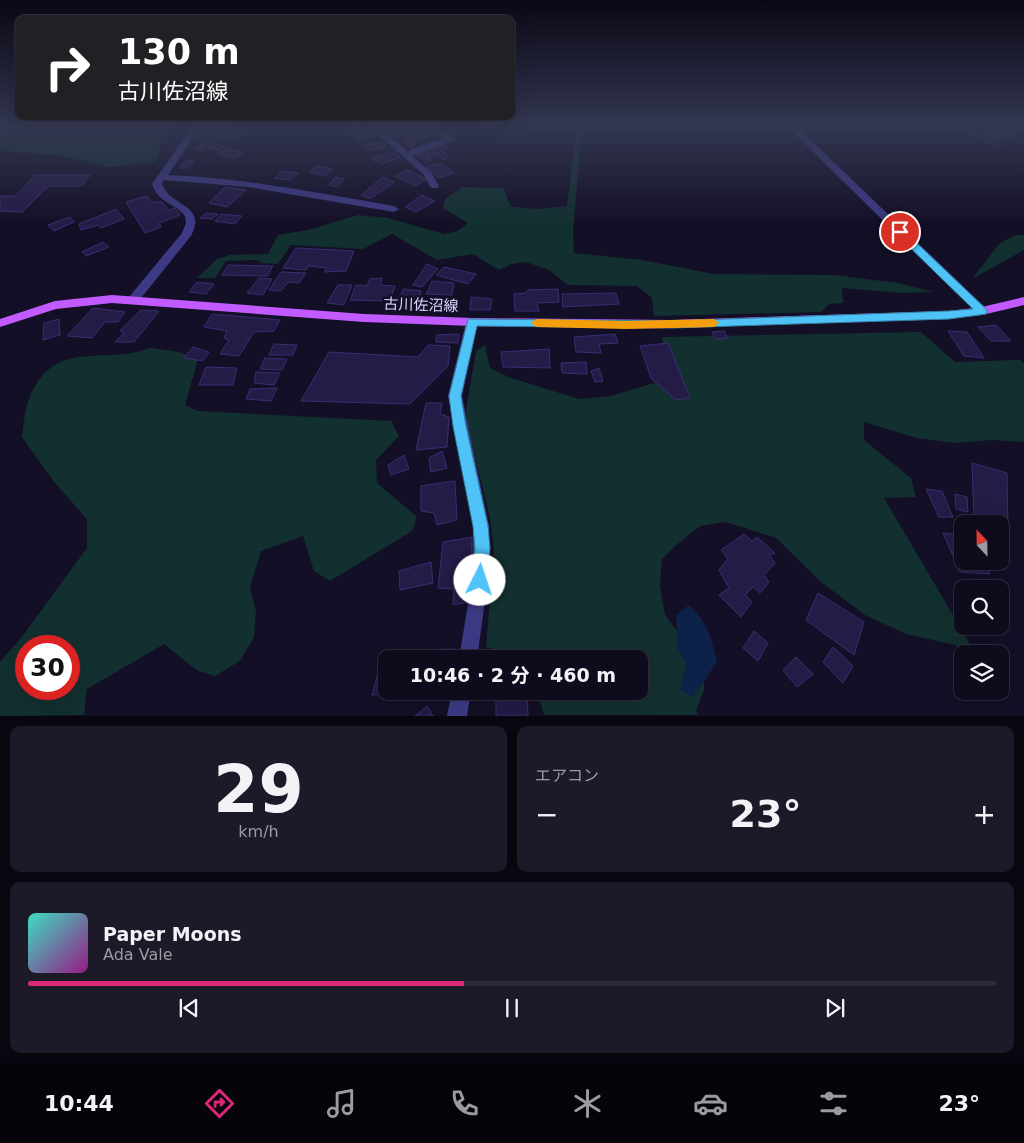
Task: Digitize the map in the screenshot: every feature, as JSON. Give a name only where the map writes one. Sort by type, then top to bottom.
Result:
[{"type":"main road","name":"古川佐沼線","points":[[0,323],[55,305],[83,301],[133,300],[364,318],[472,322],[672,324],[940,315],[982,311],[1024,301]]},
{"type":"street","points":[[133,300],[187,234],[191,226],[192,219],[189,212],[162,196],[158,190],[157,184],[160,177],[174,158]]},
{"type":"street","points":[[409,158],[428,174],[434,186]]},
{"type":"street","points":[[824,158],[982,311]]},
{"type":"street","points":[[160,177],[201,178],[244,183],[394,209]]},
{"type":"street","points":[[469,650],[480,580],[481,526],[455,396],[472,322]]},
{"type":"street","points":[[457,716],[460,700]]},
{"type":"green space","points":[[72,158],[158,158],[157,162],[110,167]]},
{"type":"green space","points":[[573,158],[579,158],[573,232],[574,253],[642,260],[714,274],[834,275],[898,283],[934,292],[901,293],[842,288],[843,303],[829,304],[821,312],[654,316],[652,298],[637,286],[568,285],[549,270],[526,262],[512,264],[499,270],[473,254],[437,260],[392,234],[363,249],[291,245],[278,264],[261,263],[257,260],[226,261],[215,278],[197,278],[217,259],[230,255],[268,254],[278,235],[308,230],[358,215],[388,218],[444,234],[457,231],[468,223],[443,208],[445,199],[462,187],[504,188],[512,207],[539,209],[567,206]]},
{"type":"green space","points":[[1015,235],[1024,235],[1024,250],[972,279],[999,244]]},
{"type":"green space","points":[[921,332],[955,362],[1020,360],[1024,363],[1024,442],[992,440],[955,443],[917,438],[864,422],[864,440],[911,478],[916,497],[884,498],[954,617],[954,635],[965,635],[971,645],[955,645],[906,634],[865,615],[821,582],[776,538],[726,522],[700,526],[662,559],[660,586],[665,615],[704,667],[704,690],[696,711],[698,715],[544,715],[540,700],[648,700],[648,650],[495,650],[486,647],[494,548],[489,513],[467,425],[466,410],[476,351],[485,345],[490,368],[511,378],[579,399],[611,396],[667,379],[662,337]]},
{"type":"green space","points":[[151,348],[179,352],[198,359],[185,405],[198,411],[391,421],[399,436],[376,460],[377,483],[417,517],[412,531],[330,581],[314,571],[303,536],[261,551],[250,587],[256,611],[254,637],[240,661],[215,676],[198,671],[164,644],[87,689],[84,715],[0,716],[0,662],[15,645],[15,700],[80,700],[80,635],[23,635],[87,548],[87,519],[55,483],[22,437],[27,403],[37,383],[46,371],[57,364],[68,359],[81,357],[135,352]]},
{"type":"water","points":[[689,605],[708,631],[717,662],[693,697],[680,689],[686,664],[678,649],[676,615]]},
{"type":"building","points":[[373,158],[396,158],[382,164],[371,159]]},
{"type":"building","points":[[421,158],[431,160],[427,163]]},
{"type":"building","points":[[185,161],[194,161],[188,168],[180,168]]},
{"type":"building","points":[[441,163],[454,173],[438,178],[427,167]]},
{"type":"building","points":[[317,166],[332,169],[325,176],[310,172]]},
{"type":"building","points":[[407,170],[427,179],[415,186],[395,176]]},
{"type":"building","points":[[281,171],[298,173],[290,180],[275,178]]},
{"type":"building","points":[[34,175],[90,175],[82,186],[48,186],[22,212],[0,211],[0,196],[15,196]]},
{"type":"building","points":[[335,177],[345,179],[337,187],[329,185]]},
{"type":"building","points":[[383,177],[394,182],[370,199],[361,195]]},
{"type":"building","points":[[225,187],[246,190],[227,207],[209,203]]},
{"type":"building","points":[[422,195],[435,201],[416,212],[405,207]]},
{"type":"building","points":[[147,196],[154,203],[161,201],[169,210],[175,208],[180,215],[159,223],[161,227],[145,233],[126,202]]},
{"type":"building","points":[[116,209],[124,219],[101,228],[98,225],[81,230],[79,224]]},
{"type":"building","points":[[206,213],[218,214],[212,219],[200,218]]},
{"type":"building","points":[[221,214],[242,216],[235,224],[215,221]]},
{"type":"building","points":[[70,217],[74,222],[54,231],[48,225]]},
{"type":"building","points":[[103,242],[109,247],[86,256],[82,252]]},
{"type":"building","points":[[296,248],[354,251],[346,271],[324,272],[327,268],[308,266],[306,270],[283,268]]},
{"type":"building","points":[[427,264],[438,269],[422,287],[413,285]]},
{"type":"building","points":[[228,265],[273,266],[267,276],[222,275]]},
{"type":"building","points":[[444,267],[476,274],[468,284],[436,275]]},
{"type":"building","points":[[281,272],[306,273],[299,283],[288,282],[281,291],[269,290]]},
{"type":"building","points":[[259,278],[272,279],[263,295],[247,293]]},
{"type":"building","points":[[382,278],[380,285],[395,286],[390,301],[350,300],[356,285],[367,286],[370,279]]},
{"type":"building","points":[[432,281],[454,283],[452,295],[426,294]]},
{"type":"building","points":[[197,282],[214,284],[206,294],[189,292]]},
{"type":"building","points":[[338,285],[352,285],[344,305],[327,303]]},
{"type":"building","points":[[403,289],[421,291],[419,309],[411,310],[412,301],[400,300]]},
{"type":"building","points":[[558,289],[559,302],[537,303],[539,311],[515,311],[514,294],[526,293],[528,290]]},
{"type":"building","points":[[616,293],[619,304],[563,307],[562,294]]},
{"type":"building","points":[[471,297],[492,299],[490,310],[470,310]]},
{"type":"building","points":[[93,308],[125,312],[118,322],[105,322],[92,338],[67,336]]},
{"type":"building","points":[[141,310],[159,311],[134,342],[115,342],[124,333],[120,331]]},
{"type":"building","points":[[212,314],[280,320],[274,331],[254,332],[239,356],[220,354],[229,340],[224,338],[227,331],[204,327]]},
{"type":"building","points":[[59,319],[60,335],[43,340],[44,323]]},
{"type":"building","points":[[996,325],[1011,341],[991,341],[978,327]]},
{"type":"building","points":[[724,331],[728,338],[715,339],[712,332]]},
{"type":"building","points":[[948,331],[967,332],[984,358],[964,356]]},
{"type":"building","points":[[459,334],[458,343],[436,342],[437,335]]},
{"type":"building","points":[[615,334],[618,343],[599,344],[601,353],[576,352],[574,337]]},
{"type":"building","points":[[668,343],[690,398],[676,400],[651,378],[640,346]]},
{"type":"building","points":[[274,344],[297,345],[293,355],[269,355]]},
{"type":"building","points":[[428,345],[450,346],[448,366],[410,404],[301,401],[329,352],[418,357]]},
{"type":"building","points":[[193,347],[209,352],[203,361],[184,358]]},
{"type":"building","points":[[549,349],[550,368],[503,367],[501,352]]},
{"type":"building","points":[[265,358],[287,359],[282,370],[260,369]]},
{"type":"building","points":[[586,362],[587,374],[562,373],[561,363]]},
{"type":"building","points":[[206,367],[237,368],[233,385],[199,385]]},
{"type":"building","points":[[599,368],[603,381],[595,382],[591,371]]},
{"type":"building","points":[[256,372],[280,373],[274,385],[254,383]]},
{"type":"building","points":[[277,388],[271,401],[246,399],[250,389]]},
{"type":"building","points":[[426,403],[442,403],[440,414],[449,417],[447,447],[416,450]]},
{"type":"building","points":[[442,451],[447,468],[431,472],[429,458]]},
{"type":"building","points":[[404,455],[409,469],[391,475],[388,465]]},
{"type":"building","points":[[972,463],[1007,473],[1008,515],[974,515]]},
{"type":"building","points":[[455,481],[457,520],[437,525],[434,513],[421,511],[421,486]]},
{"type":"building","points":[[926,489],[942,491],[953,517],[939,517]]},
{"type":"building","points":[[955,494],[967,497],[968,512],[956,509]]},
{"type":"building","points":[[943,533],[954,534],[954,558]]},
{"type":"building","points":[[744,534],[752,541],[757,537],[775,553],[769,555],[775,563],[764,575],[769,582],[760,593],[753,587],[745,595],[752,602],[741,617],[719,595],[729,588],[719,570],[728,559],[721,550]]},
{"type":"building","points":[[472,537],[469,602],[453,605],[454,589],[438,588],[443,542]]},
{"type":"building","points":[[431,562],[433,583],[400,590],[399,571]]},
{"type":"building","points":[[959,570],[988,570],[990,574],[960,572]]},
{"type":"building","points":[[818,593],[864,622],[854,655],[806,620]]},
{"type":"building","points":[[754,631],[768,643],[758,661],[743,648]]},
{"type":"building","points":[[833,647],[853,666],[843,683],[823,662]]},
{"type":"building","points":[[454,649],[454,650],[419,650]]},
{"type":"building","points":[[796,657],[813,674],[797,687],[783,670]]},
{"type":"building","points":[[378,673],[378,694],[372,695]]},
{"type":"building","points":[[496,700],[527,700],[528,716],[496,716]]},
{"type":"building","points":[[427,706],[433,716],[415,716]]},
{"type":"slow traffic","points":[[536,323],[626,325],[714,323]]},
{"type":"route","points":[[480,580],[481,526],[455,396],[472,322],[626,325],[949,315],[982,311],[900,232]]}]
